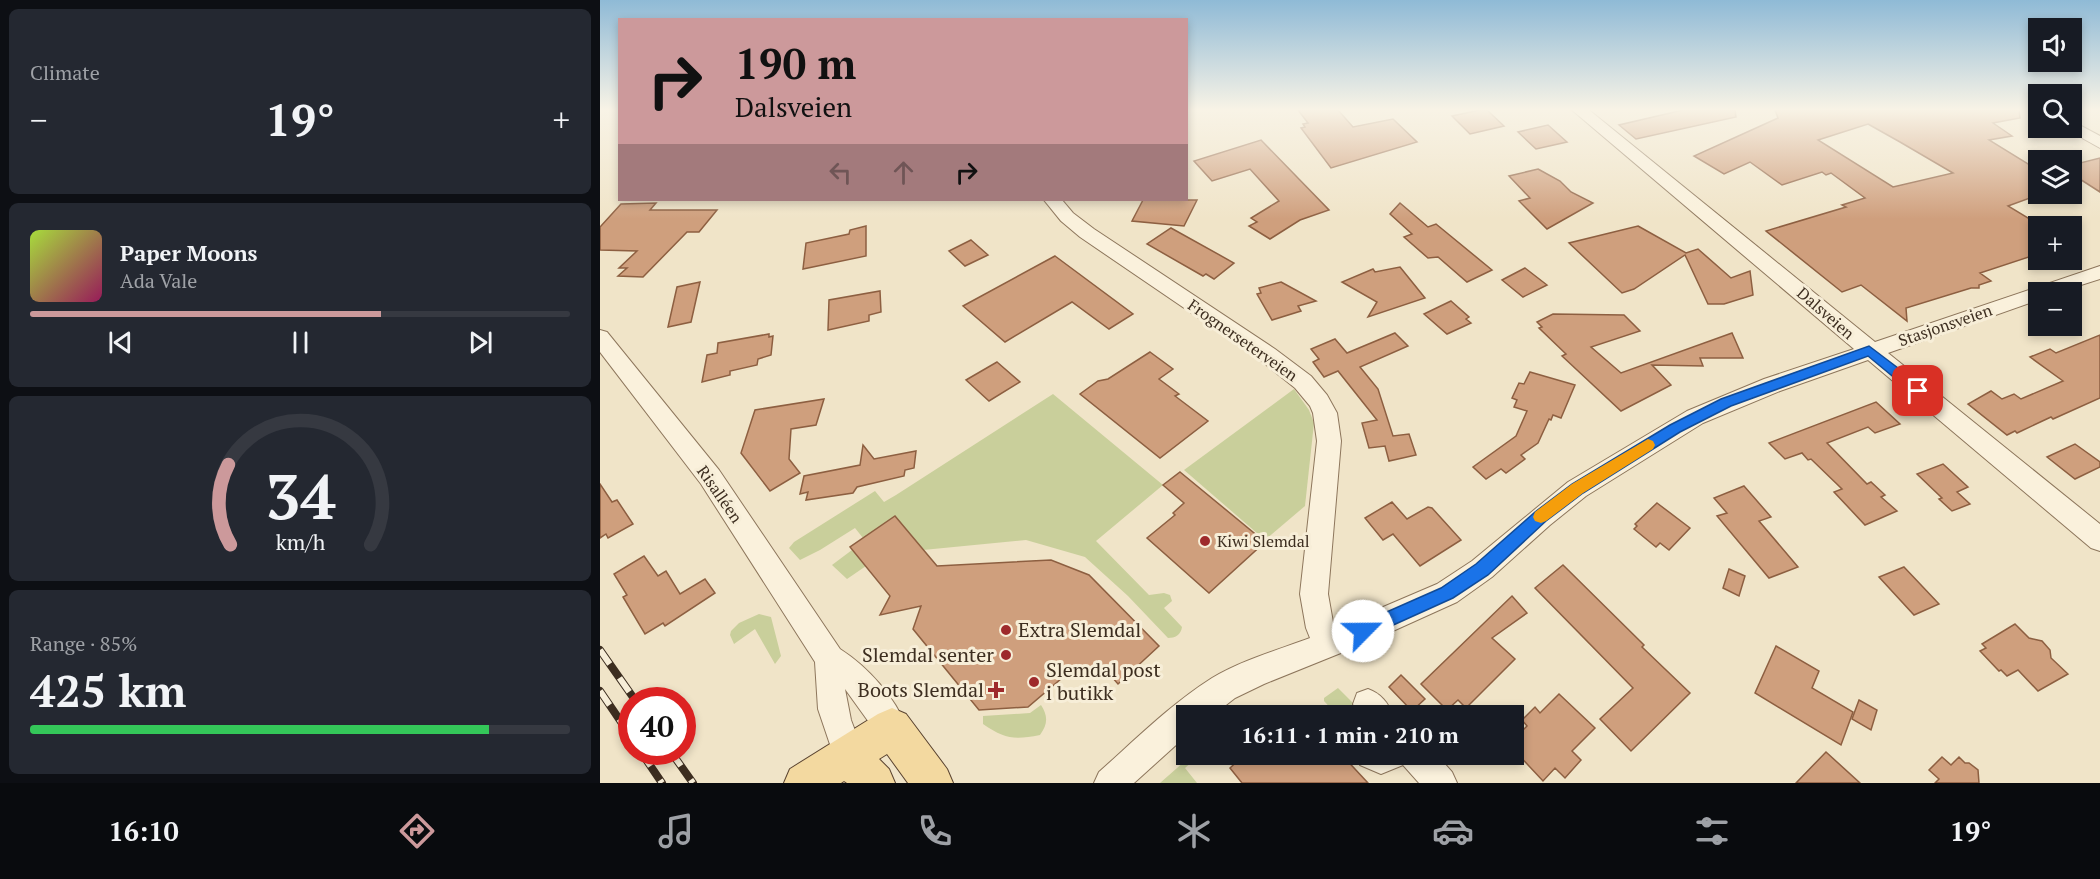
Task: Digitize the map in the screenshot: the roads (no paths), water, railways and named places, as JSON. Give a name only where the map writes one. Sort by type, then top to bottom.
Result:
[{"type":"main road","points":[[804,783],[862,770],[892,728]]},
{"type":"main road","name":"Risalléen","points":[[892,728],[933,783]]},
{"type":"street","name":"Dalsveien","points":[[1624,147],[2100,540]]},
{"type":"street","name":"Frognerseterveien","points":[[1054,201],[1067,217],[1087,233],[1277,361],[1303,382],[1318,401],[1325,413],[1329,441],[1314,594],[1320,628],[1327,644]]},
{"type":"street","name":"Stasjonsveien","points":[[2071,282],[2100,272]]},
{"type":"street","name":"Stasjonsveien","points":[[1110,783],[1187,715],[1224,688],[1254,673],[1383,622],[1447,593],[1482,569],[1577,489],[1695,417],[1749,393],[2028,297]]},
{"type":"street","name":"Risalléen","points":[[600,337],[710,477],[830,659],[852,674],[892,728]]},
{"type":"street","points":[[830,659],[830,702],[836,725],[862,770]]},
{"type":"street","points":[[1424,765],[1441,783]]},
{"type":"railway","points":[[600,650],[626,687]]},
{"type":"railway","points":[[600,691],[618,717]]},
{"type":"railway","points":[[650,765],[662,783]]},
{"type":"railway","points":[[680,765],[693,783]]},
{"type":"place","name":"Kiwi Slemdal","points":[[1205,541]]},
{"type":"place","name":"Extra Slemdal","points":[[1006,630]]},
{"type":"place","name":"Slemdal senter","points":[[1006,655]]},
{"type":"place","name":"Slemdal post i butikk","points":[[1034,682]]},
{"type":"place","name":"Boots Slemdal","points":[[996,690]]}]
